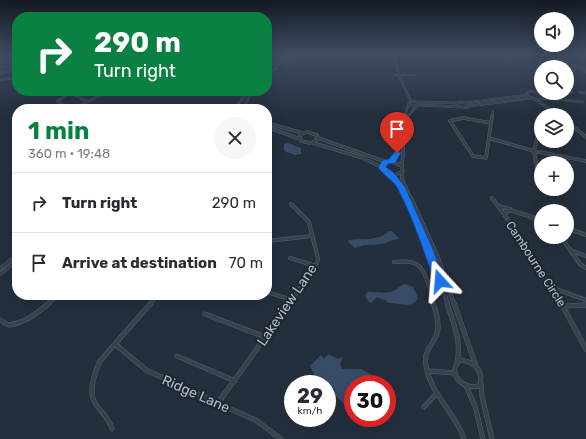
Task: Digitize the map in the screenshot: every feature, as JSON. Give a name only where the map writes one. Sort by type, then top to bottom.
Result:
[{"type":"street","points":[[398,75],[411,101],[417,105],[483,102],[526,95],[534,99]]},
{"type":"street","points":[[394,76],[415,75]]},
{"type":"street","points":[[0,80],[12,78]]},
{"type":"street","points":[[526,95],[526,92],[534,92]]},
{"type":"street","points":[[579,92],[586,93]]},
{"type":"street","points":[[61,104],[57,102],[66,96]]},
{"type":"street","points":[[76,96],[88,102]]},
{"type":"street","points":[[84,104],[99,96]]},
{"type":"street","points":[[409,104],[464,108],[469,106],[531,98]]},
{"type":"street","points":[[536,100],[548,108]]},
{"type":"street","points":[[543,100],[544,105]]},
{"type":"street","points":[[556,100],[583,102]]},
{"type":"street","points":[[392,161],[397,153],[401,126],[409,104],[408,102],[411,101]]},
{"type":"street","points":[[456,103],[459,107]]},
{"type":"street","points":[[466,103],[469,106]]},
{"type":"street","points":[[417,105],[410,112],[405,129],[402,179],[437,255],[476,366],[481,374],[483,401],[492,439]]},
{"type":"street","points":[[491,123],[468,118],[450,120],[476,158],[481,159],[486,158],[491,123],[492,112]]},
{"type":"street","points":[[272,125],[294,132],[313,132],[318,138],[325,141],[386,162],[392,161],[402,166]]},
{"type":"street","points":[[574,128],[586,137]]},
{"type":"street","points":[[272,129],[300,139],[303,142],[320,144],[360,157],[382,167],[385,172],[392,175],[401,187],[407,199],[435,267],[459,343],[460,350],[457,362],[454,366],[454,373],[457,379],[466,386],[475,388],[481,383]]},
{"type":"street","points":[[300,139],[302,133]]},
{"type":"street","points":[[313,143],[318,138]]},
{"type":"street","points":[[489,138],[534,151],[586,161]]},
{"type":"street","points":[[535,148],[535,156]]},
{"type":"street","points":[[382,167],[386,162]]},
{"type":"street","points":[[392,175],[402,172]]},
{"type":"street","points":[[492,198],[504,214]]},
{"type":"street","name":"Lakeview Lane","points":[[218,403],[316,266],[318,259],[308,219],[291,204]]},
{"type":"street","points":[[498,206],[510,210]]},
{"type":"street","name":"Cambourne Circle","points":[[534,218],[510,210],[504,214],[553,288],[586,349]]},
{"type":"street","points":[[574,231],[586,235]]},
{"type":"street","points":[[272,240],[312,236]]},
{"type":"street","points":[[566,244],[580,264],[586,268]]},
{"type":"street","points":[[572,251],[586,256]]},
{"type":"street","points":[[290,258],[316,266]]},
{"type":"street","points":[[0,268],[12,259]]},
{"type":"street","points":[[394,262],[409,262],[418,266],[429,291],[438,329],[435,338],[425,354],[432,388],[457,420],[464,439]]},
{"type":"street","points":[[0,274],[12,264]]},
{"type":"street","points":[[553,288],[586,300]]},
{"type":"street","points":[[272,294],[292,300]]},
{"type":"street","points":[[0,320],[8,325],[23,323],[34,316],[52,300]]},
{"type":"street","points":[[112,429],[108,416],[96,404],[93,398],[97,367],[154,300]]},
{"type":"street","points":[[563,306],[586,305]]},
{"type":"street","points":[[204,314],[265,337]]},
{"type":"street","name":"Ridge Lane","points":[[115,344],[146,370],[257,421],[280,439]]},
{"type":"street","points":[[177,356],[234,381]]},
{"type":"street","points":[[457,362],[463,360],[476,366]]},
{"type":"street","points":[[428,371],[454,373]]},
{"type":"street","points":[[466,386],[475,406],[483,439]]},
{"type":"street","points":[[424,407],[436,394]]},
{"type":"water","points":[[288,143],[301,148],[301,154],[295,155],[284,151],[284,144]]},
{"type":"water","points":[[389,231],[392,231],[399,239],[377,245],[366,245],[355,248],[348,242],[349,240],[380,237]]},
{"type":"water","points":[[405,284],[413,287],[418,298],[415,302],[409,305],[389,303],[377,297],[371,303],[365,296],[367,292],[384,293],[396,290]]},
{"type":"water","points":[[328,354],[338,359],[343,357],[340,364],[342,369],[361,369],[372,375],[344,375],[344,404],[336,396],[336,375],[315,375],[312,371],[310,366],[321,355],[324,359]]},
{"type":"route","points":[[397,153],[392,161],[386,162],[382,165],[383,170],[392,175],[401,187],[415,216],[440,281]]}]
